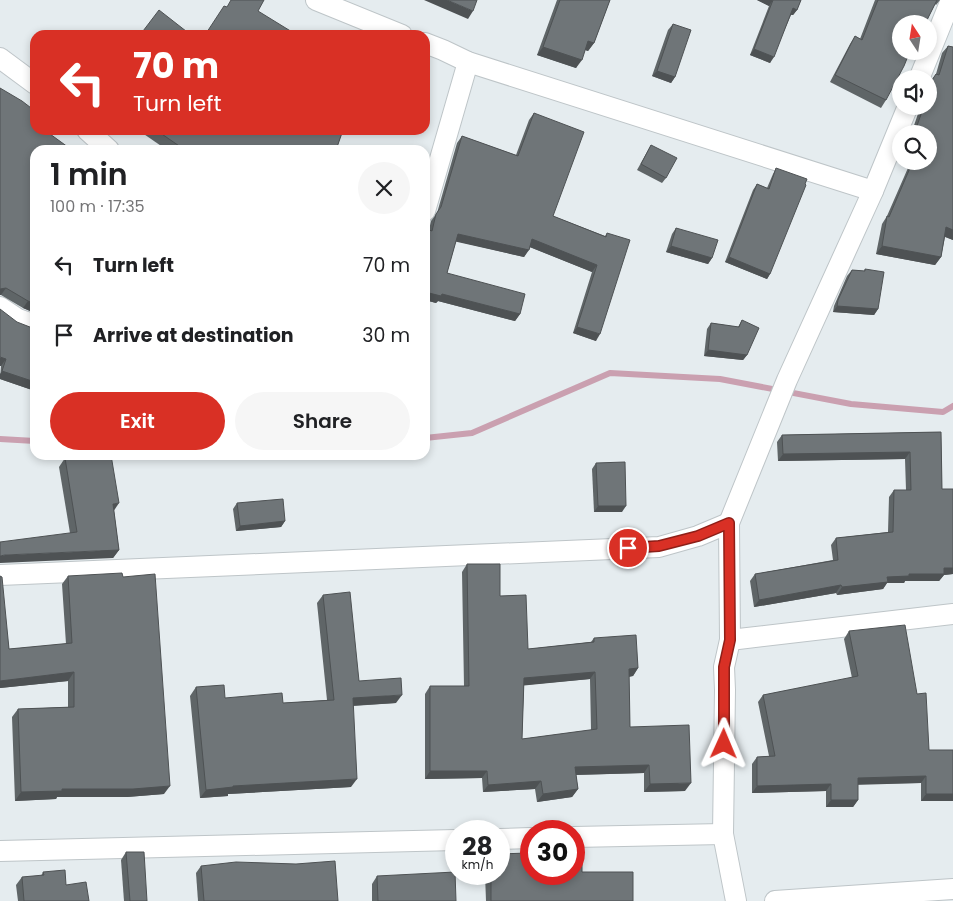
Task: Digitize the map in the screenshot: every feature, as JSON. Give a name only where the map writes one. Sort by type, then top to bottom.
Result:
[{"type":"street","points":[[316,0],[390,30]]},
{"type":"street","points":[[923,70],[951,0]]},
{"type":"street","points":[[430,45],[468,62],[873,191]]},
{"type":"street","points":[[0,58],[30,80]]},
{"type":"street","points":[[430,194],[468,62]]},
{"type":"street","points":[[736,901],[723,834],[724,667],[730,640],[729,523],[787,380],[873,191],[904,115]]},
{"type":"street","points":[[92,135],[104,145]]},
{"type":"street","points":[[0,306],[18,319],[30,323]]},
{"type":"street","points":[[0,575],[659,546],[698,536],[729,523]]},
{"type":"street","points":[[730,640],[953,614]]},
{"type":"street","points":[[585,837],[723,834]]},
{"type":"street","points":[[0,851],[445,840]]},
{"type":"street","points":[[775,901],[953,889]]},
{"type":"building","points":[[231,0],[264,0],[258,11],[289,30],[208,30],[224,6],[227,7]]},
{"type":"building","points":[[447,0],[477,0],[473,11]]},
{"type":"building","points":[[560,0],[610,0],[594,43],[588,41],[582,60],[543,47]]},
{"type":"building","points":[[773,0],[801,0],[797,10],[793,8],[774,57],[754,49]]},
{"type":"building","points":[[878,0],[937,0],[930,15],[892,15],[892,60],[906,60],[902,70],[892,70],[892,89],[886,100],[835,75],[855,36],[862,40]]},
{"type":"building","points":[[159,10],[185,30],[144,30]]},
{"type":"building","points":[[673,24],[691,30],[675,77],[657,71]]},
{"type":"building","points":[[948,46],[953,47],[953,230],[946,227],[941,257],[882,246],[887,216],[889,217],[909,170],[937,170],[937,125],[917,125],[921,115],[937,115],[937,74],[939,75]]},
{"type":"building","points":[[0,88],[30,107],[30,135],[51,135],[65,145],[30,145],[30,302],[6,288],[0,289]]},
{"type":"building","points":[[534,113],[584,132],[553,216],[606,237],[607,233],[630,240],[600,334],[577,327],[597,265],[532,239],[529,250],[458,234],[447,273],[525,294],[520,314],[442,294],[441,296],[430,293],[430,230],[432,231],[436,214],[441,207],[462,136],[518,156]]},
{"type":"building","points":[[163,135],[341,135],[338,145],[178,145]]},
{"type":"building","points":[[651,145],[677,158],[666,178],[641,164]]},
{"type":"building","points":[[776,168],[807,179],[770,274],[729,257],[757,184],[769,189]]},
{"type":"building","points":[[676,228],[718,240],[712,258],[671,246]]},
{"type":"building","points":[[865,269],[884,272],[878,309],[837,306],[852,270],[865,271]]},
{"type":"building","points":[[0,309],[17,322],[30,327],[30,380],[2,371],[6,359],[0,357]]},
{"type":"building","points":[[742,320],[759,328],[747,355],[708,350],[711,323],[739,327]]},
{"type":"building","points":[[941,432],[942,489],[953,489],[953,568],[944,568],[944,574],[909,574],[909,576],[887,577],[888,582],[842,587],[841,585],[759,600],[755,574],[838,560],[836,538],[893,532],[894,490],[911,490],[910,452],[783,454],[782,435]]},
{"type":"building","points":[[65,460],[112,460],[119,503],[113,504],[119,550],[0,556],[0,542],[77,532]]},
{"type":"building","points":[[625,462],[626,506],[598,506],[596,463]]},
{"type":"building","points":[[283,499],[285,521],[240,526],[237,503]]},
{"type":"building","points":[[467,564],[500,564],[500,596],[526,595],[528,649],[594,642],[594,638],[636,635],[638,668],[629,669],[630,727],[689,725],[691,783],[650,784],[649,765],[575,767],[578,789],[543,794],[541,781],[488,785],[487,771],[430,771],[430,686],[469,686]],"holes":[[[595,672],[597,729],[522,739],[524,678]]]},
{"type":"building","points":[[122,573],[123,577],[155,574],[170,786],[133,789],[62,789],[62,791],[21,792],[18,709],[74,707],[74,672],[0,681],[0,576],[2,577],[9,649],[72,643],[68,576]]},
{"type":"building","points":[[350,592],[359,681],[401,678],[402,695],[353,698],[357,779],[233,786],[206,790],[196,687],[224,685],[225,698],[282,693],[283,703],[334,700],[323,595]]},
{"type":"building","points":[[905,625],[917,694],[926,693],[929,750],[953,750],[953,794],[926,794],[926,776],[858,778],[858,800],[831,800],[831,784],[757,786],[757,757],[775,756],[763,695],[858,676],[849,631]]},
{"type":"building","points":[[126,852],[144,852],[147,901],[130,901]]},
{"type":"building","points":[[520,853],[520,885],[585,885],[585,872],[633,872],[633,901],[491,901],[491,885],[510,885],[510,854]]},
{"type":"building","points":[[335,861],[338,901],[204,901],[201,866],[236,862],[296,864]]},
{"type":"building","points":[[65,870],[66,885],[86,882],[89,901],[24,901],[22,877],[44,875],[43,872]]},
{"type":"building","points":[[445,873],[445,885],[455,885],[456,901],[378,901],[377,876]]},
{"type":"waterway","points":[[430,437],[472,433],[610,373],[720,379],[851,404],[943,412],[953,406]]},
{"type":"waterway","points":[[0,439],[30,441]]},
{"type":"route","points":[[628,548],[659,546],[698,536],[729,523],[730,640],[724,667],[724,744]]}]
